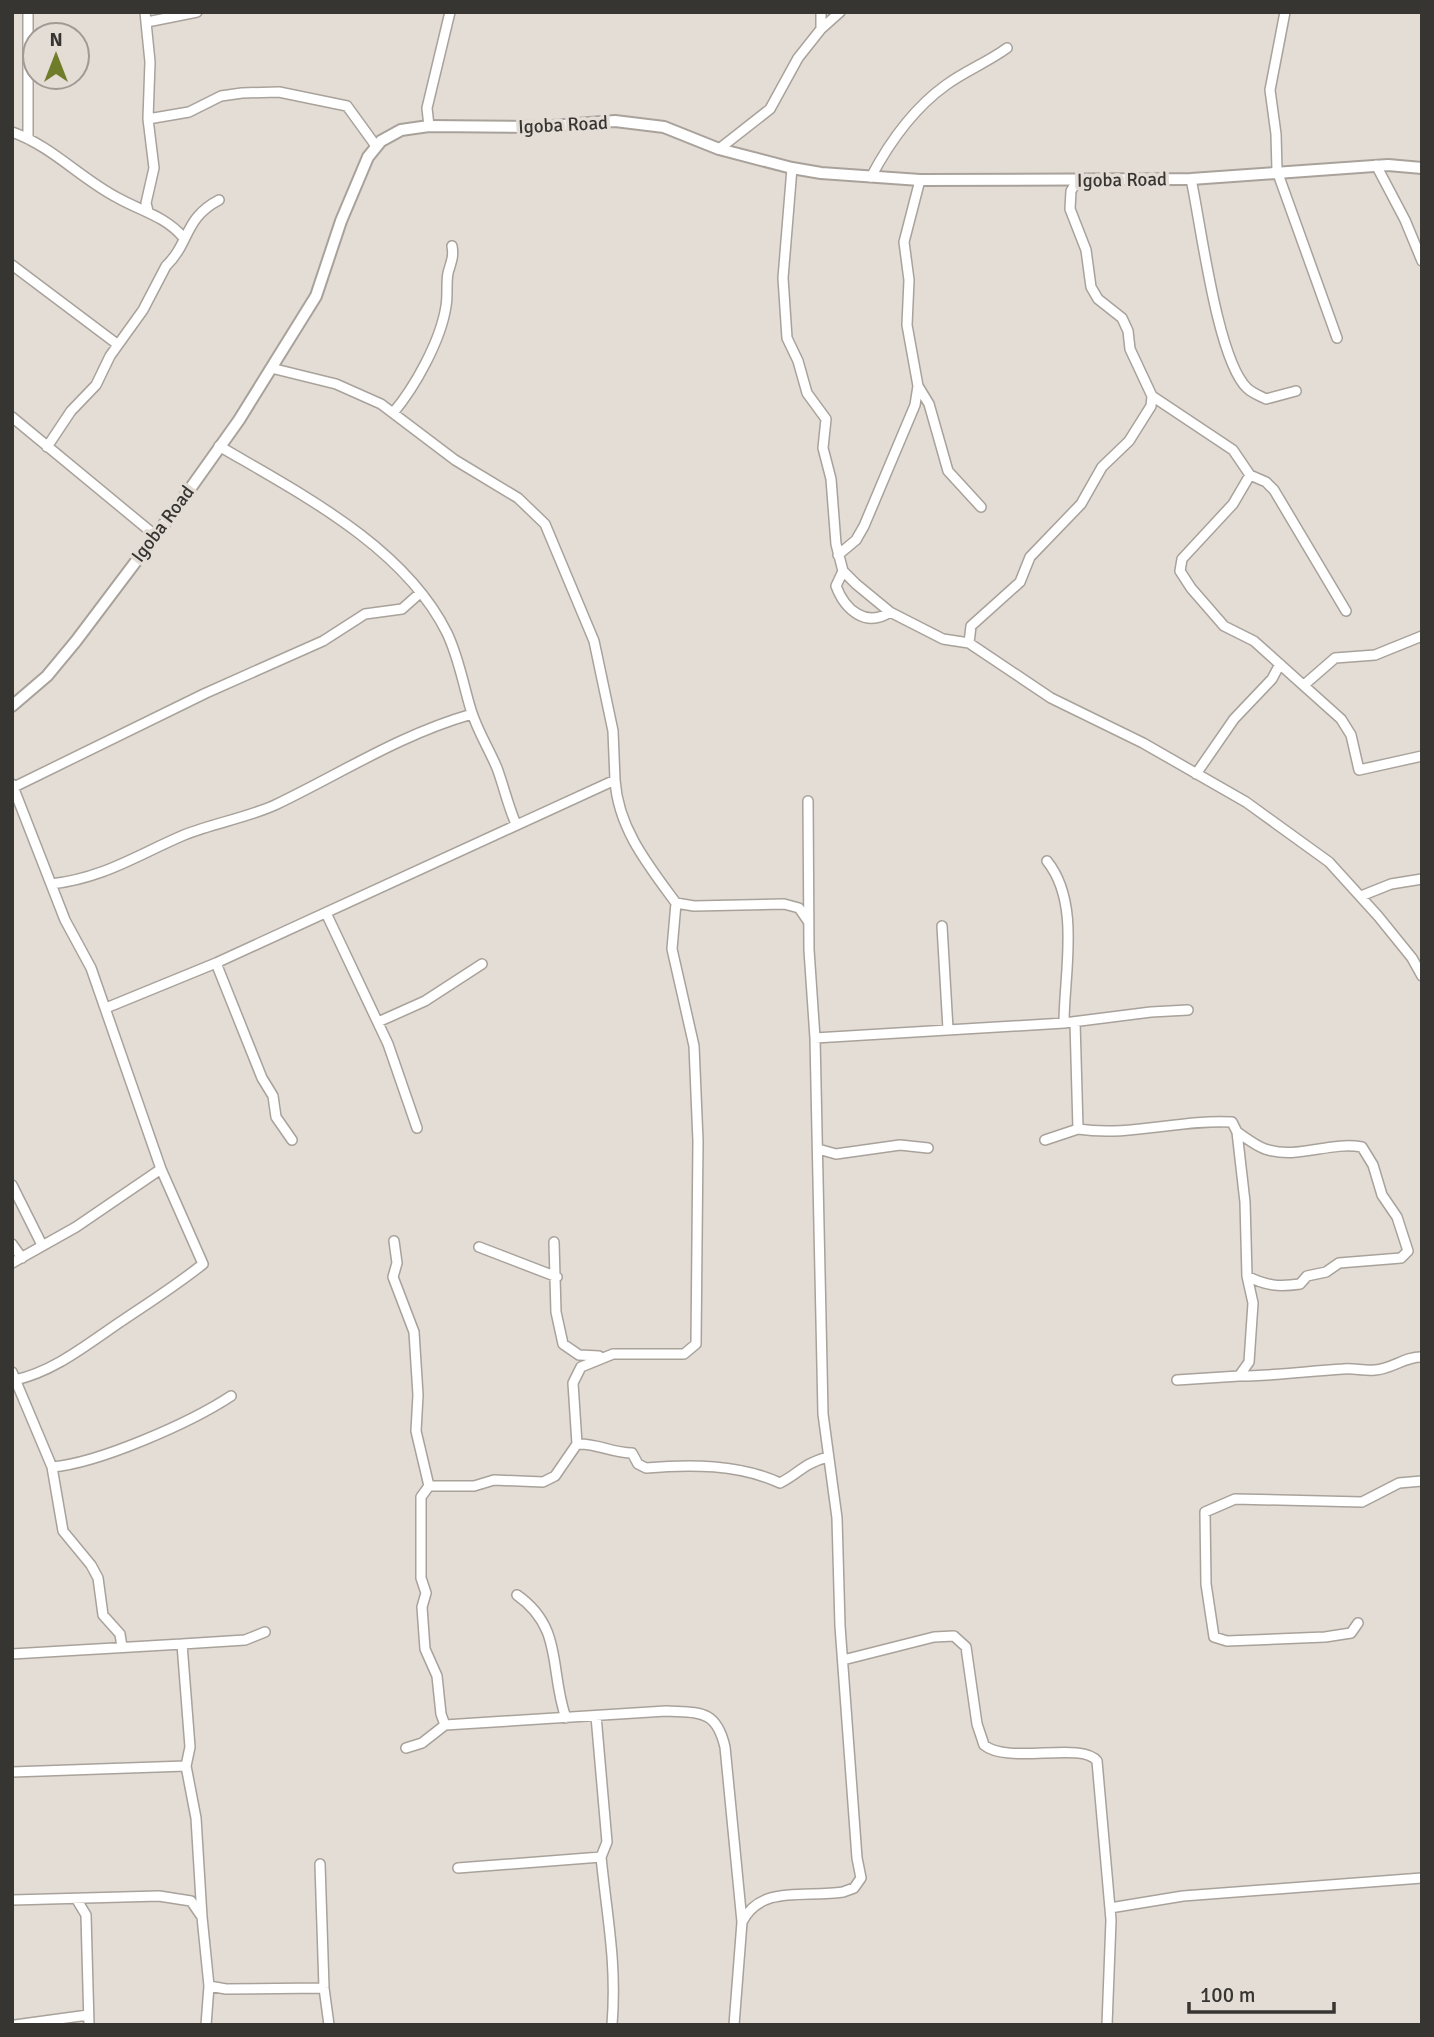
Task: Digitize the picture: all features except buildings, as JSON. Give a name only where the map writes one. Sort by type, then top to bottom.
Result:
[{"type":"street","points":[[27,139],[28,12]]},
{"type":"street","points":[[148,211],[146,203],[154,168],[148,119],[146,17],[197,12]]},
{"type":"street","points":[[429,126],[427,108],[450,12]]},
{"type":"street","points":[[821,12],[821,29]]},
{"type":"street","points":[[719,149],[769,109],[798,58],[821,29],[840,12]]},
{"type":"street","points":[[1284,12],[1270,90],[1276,134],[1277,171],[1337,338]]},
{"type":"street","points":[[871,177],[886,150],[931,99],[946,85],[1007,48]]},
{"type":"street","points":[[148,119],[189,112],[221,96],[279,92],[347,106],[376,146]]},
{"type":"street","name":"Igoba Road","points":[[12,706],[47,676],[156,536],[219,446],[316,296],[341,221],[376,146],[401,130],[429,126],[539,127],[615,121],[664,127],[719,149],[792,168],[920,180],[1191,179],[1376,165],[1422,168]]},
{"type":"street","points":[[12,132],[50,150],[117,198],[148,211],[174,227],[183,237]]},
{"type":"street","points":[[1376,165],[1405,220],[1422,261]]},
{"type":"street","points":[[792,168],[783,278],[787,338],[798,361],[807,393],[826,419],[823,448],[831,479],[838,555],[843,570],[890,612],[950,640],[969,643],[1051,698],[1143,743],[1247,802],[1319,853],[1361,895],[1412,958],[1422,976]]},
{"type":"street","points":[[1191,179],[1220,336],[1239,377],[1246,388],[1266,399],[1296,391]]},
{"type":"street","points":[[838,555],[856,540],[864,526],[915,405],[918,386],[907,325],[909,280],[904,242],[920,180]]},
{"type":"street","points":[[1077,181],[1070,191],[1070,209],[1086,250],[1091,287],[1098,299],[1122,318],[1128,331],[1130,349],[1152,396],[1233,450],[1250,475],[1266,482],[1274,490],[1346,611]]},
{"type":"street","points":[[47,447],[71,411],[96,385],[117,344],[143,310],[166,266],[179,250],[183,237],[206,206],[219,200]]},
{"type":"street","points":[[393,413],[405,399],[429,355],[446,307],[448,272],[454,259],[452,246]]},
{"type":"street","points":[[12,265],[117,344]]},
{"type":"street","points":[[271,368],[336,384],[393,413],[455,460],[518,498],[545,524],[594,641],[614,731],[616,801],[632,838],[676,903],[672,949],[694,1046],[698,1141],[696,1344],[684,1354],[624,1353],[600,1356],[579,1355],[563,1344],[556,1312],[554,1241]]},
{"type":"street","points":[[918,386],[929,404],[948,471],[981,507]]},
{"type":"street","points":[[950,640],[971,626],[1020,582],[1030,557],[1081,504],[1102,467],[1129,441],[1151,405],[1152,396]]},
{"type":"street","points":[[12,417],[156,536]]},
{"type":"street","points":[[219,446],[302,493],[365,537],[420,593],[446,631],[455,651],[472,713],[498,770],[516,824]]},
{"type":"street","points":[[1250,475],[1233,504],[1182,559],[1180,570],[1191,588],[1224,626],[1254,641],[1347,727],[1359,770],[1422,756]]},
{"type":"street","points":[[843,570],[836,586],[841,600],[869,620],[880,619],[890,612]]},
{"type":"street","points":[[122,1647],[120,1634],[103,1615],[97,1578],[91,1565],[63,1531],[52,1467],[14,1376],[31,1377],[85,1347],[150,1304],[203,1264],[161,1169],[91,968],[65,920],[13,785],[206,693],[323,641],[365,614],[402,609],[420,593]]},
{"type":"street","points":[[969,643],[971,626]]},
{"type":"street","points":[[1304,685],[1335,658],[1375,655],[1422,636]]},
{"type":"street","points":[[1196,775],[1234,719],[1272,679],[1280,664]]},
{"type":"street","points":[[51,884],[82,881],[186,834],[275,805],[388,745],[436,724],[472,713]]},
{"type":"street","points":[[106,1008],[216,963],[615,780]]},
{"type":"street","points":[[742,1922],[749,1908],[766,1898],[843,1892],[854,1888],[861,1878],[857,1858],[843,1660],[837,1518],[828,1458],[821,1354],[808,801]]},
{"type":"street","points":[[1048,861],[1061,885],[1065,916],[1068,959],[1064,1023]]},
{"type":"street","points":[[1361,895],[1391,884],[1422,879]]},
{"type":"street","points":[[676,903],[694,906],[784,904],[799,908],[809,922]]},
{"type":"street","points":[[326,912],[378,1021],[417,1128]]},
{"type":"street","points":[[942,926],[948,1029]]},
{"type":"street","points":[[216,963],[262,1078],[273,1096],[276,1117],[292,1140]]},
{"type":"street","points":[[378,1021],[425,1001],[482,964]]},
{"type":"street","points":[[815,1038],[1064,1023],[1188,1010]]},
{"type":"street","points":[[1075,1022],[1078,1129]]},
{"type":"street","points":[[1045,1140],[1078,1129],[1102,1132],[1187,1121],[1232,1122],[1237,1132],[1245,1202],[1247,1276],[1253,1303],[1249,1362],[1239,1376]]},
{"type":"street","points":[[1237,1132],[1263,1149],[1290,1154],[1346,1144],[1362,1147],[1373,1165],[1382,1195],[1397,1217],[1408,1251],[1401,1258],[1339,1263],[1326,1272],[1307,1276],[1300,1284],[1278,1287],[1262,1284],[1247,1276]]},
{"type":"street","points":[[818,1149],[836,1154],[900,1146],[928,1148]]},
{"type":"street","points":[[12,1263],[76,1227],[161,1169]]},
{"type":"street","points":[[12,1185],[42,1245]]},
{"type":"street","points":[[394,1241],[397,1263],[393,1277],[414,1332],[418,1395],[416,1431],[429,1486],[421,1497],[421,1578],[426,1593],[422,1607],[425,1649],[437,1676],[441,1714],[445,1725]]},
{"type":"street","points":[[12,1244],[22,1258]]},
{"type":"street","points":[[479,1247],[557,1278]]},
{"type":"street","points":[[429,1486],[474,1486],[494,1480],[543,1482],[555,1476],[577,1444],[573,1383],[581,1367],[600,1356]]},
{"type":"street","points":[[1177,1380],[1270,1377],[1339,1369],[1373,1371],[1394,1368],[1410,1358],[1422,1357]]},
{"type":"street","points":[[52,1467],[81,1462],[136,1443],[200,1416],[230,1396]]},
{"type":"street","points":[[577,1444],[595,1444],[616,1454],[632,1454],[638,1464],[646,1468],[735,1469],[760,1474],[780,1483],[790,1478],[795,1470],[828,1458]]},
{"type":"street","points":[[1358,1623],[1351,1633],[1325,1637],[1227,1641],[1214,1637],[1206,1584],[1205,1512],[1235,1499],[1362,1502],[1399,1483],[1422,1481]]},
{"type":"street","points":[[517,1595],[535,1607],[547,1626],[554,1653],[558,1697],[566,1718]]},
{"type":"street","points":[[12,1654],[245,1640],[265,1632]]},
{"type":"street","points":[[843,1660],[934,1637],[954,1636],[966,1647],[979,1733],[990,1750],[1058,1754],[1084,1752],[1093,1756],[1099,1773],[1110,1908],[1107,2025]]},
{"type":"street","points":[[182,1644],[190,1747],[186,1766],[196,1818],[209,1986],[206,2025]]},
{"type":"street","points":[[406,1748],[422,1743],[445,1725],[692,1712],[713,1720],[719,1726],[724,1747],[742,1922],[734,2025]]},
{"type":"street","points":[[596,1716],[607,1842],[601,1857],[612,1927],[615,1984],[612,2025]]},
{"type":"street","points":[[12,1772],[186,1766]]},
{"type":"street","points":[[458,1868],[601,1857]]},
{"type":"street","points":[[320,1864],[324,1987],[329,2025]]},
{"type":"street","points":[[1110,1908],[1183,1896],[1422,1878]]},
{"type":"street","points":[[738,1887],[745,1898],[757,1902]]},
{"type":"street","points":[[12,1900],[181,1898],[191,1901],[202,1917]]},
{"type":"street","points":[[15,2025],[89,2020],[86,1915],[76,1900]]},
{"type":"street","points":[[209,1986],[226,1989],[324,1987]]}]
